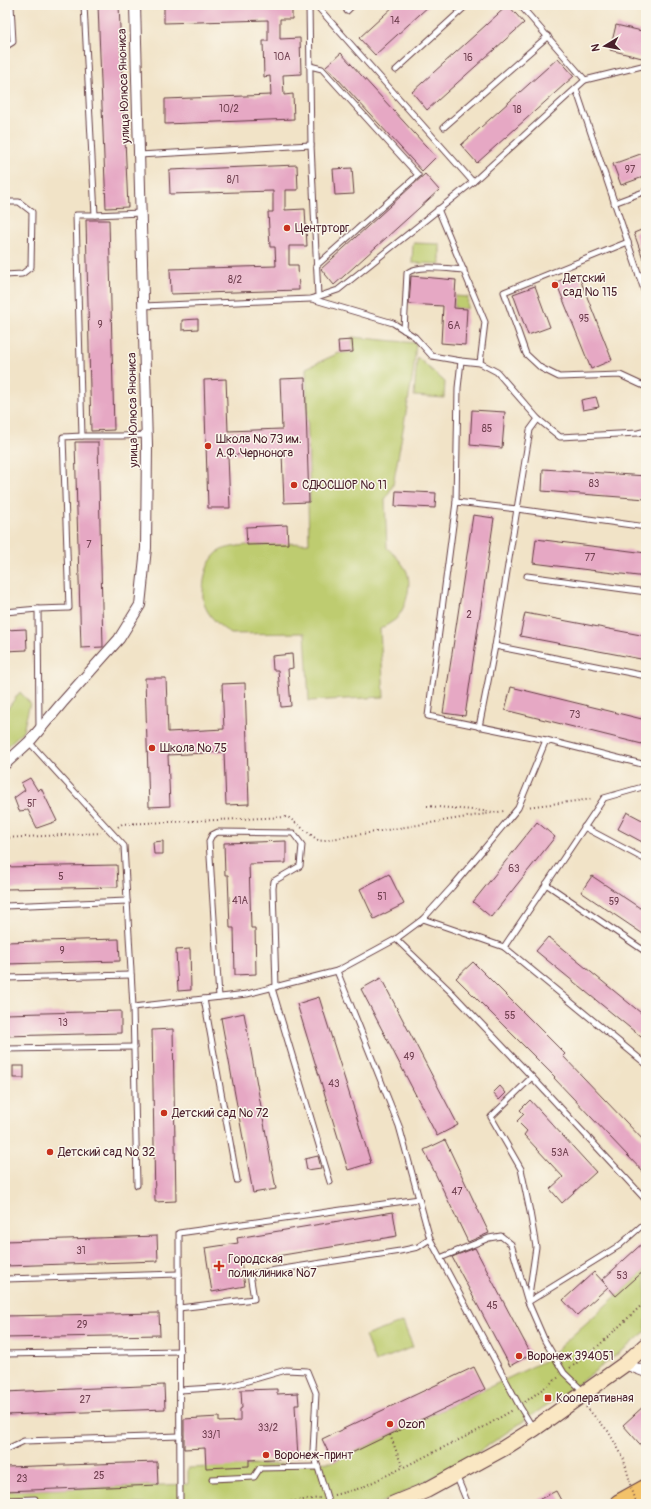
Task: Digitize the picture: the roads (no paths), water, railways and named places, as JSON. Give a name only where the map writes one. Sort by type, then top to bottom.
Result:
[{"type":"highway","points":[[619,1504],[638,1487]]},
{"type":"street","name":"улица Юлюса Янониса","points":[[5,764],[29,742],[119,639],[140,605],[146,548],[147,435],[135,5]]},
{"type":"street","points":[[393,1504],[427,1490],[504,1448],[534,1429],[625,1364],[646,1345]]},
{"type":"street","points":[[625,1364],[646,1372]]},
{"type":"lane","points":[[5,47],[13,42],[11,5]]},
{"type":"lane","points":[[84,5],[95,215]]},
{"type":"lane","points":[[309,5],[311,145],[318,296]]},
{"type":"lane","points":[[316,5],[473,182]]},
{"type":"lane","points":[[347,11],[353,5]]},
{"type":"lane","points":[[396,70],[467,5]]},
{"type":"lane","points":[[520,5],[585,80]]},
{"type":"lane","points":[[444,127],[548,36]]},
{"type":"lane","points":[[143,306],[310,299],[338,290],[473,182],[585,80],[646,65]]},
{"type":"lane","points":[[310,66],[322,68],[418,175],[316,266]]},
{"type":"lane","points":[[576,89],[646,296]]},
{"type":"lane","points":[[139,156],[311,145]]},
{"type":"lane","points":[[614,203],[646,192]]},
{"type":"lane","points":[[5,202],[19,202],[32,212],[31,267],[22,274],[5,275]]},
{"type":"lane","points":[[438,209],[485,322],[480,363]]},
{"type":"lane","points":[[82,436],[76,215],[141,213]]},
{"type":"lane","points":[[628,242],[504,292],[526,354],[541,368],[559,377],[620,375],[646,388]]},
{"type":"lane","points":[[404,330],[407,273],[411,270],[419,268],[464,270]]},
{"type":"lane","points":[[639,276],[646,274]]},
{"type":"lane","points":[[310,299],[392,323],[415,337],[432,356],[480,363],[497,372],[538,419],[560,437],[638,433],[646,431]]},
{"type":"lane","points":[[461,361],[458,388],[456,502],[428,716],[546,740],[646,765]]},
{"type":"lane","points":[[479,727],[495,646],[530,430],[538,419]]},
{"type":"lane","points":[[5,612],[69,608],[63,437],[147,435]]},
{"type":"lane","points":[[456,502],[646,527]]},
{"type":"lane","points":[[527,576],[646,592]]},
{"type":"lane","points":[[38,609],[39,730]]},
{"type":"lane","points":[[495,646],[646,676]]},
{"type":"lane","points":[[133,1007],[247,994],[337,971],[396,939],[423,919],[452,887],[518,808],[546,740]]},
{"type":"lane","points":[[29,742],[124,846],[132,975],[137,1185]]},
{"type":"lane","points":[[504,947],[604,798],[646,786]]},
{"type":"lane","points":[[584,827],[646,860]]},
{"type":"lane","points":[[219,997],[209,841],[212,834],[218,832],[293,833],[302,844],[300,866],[274,881],[273,888],[274,987],[330,1182]]},
{"type":"lane","points":[[546,884],[646,952]]},
{"type":"lane","points":[[5,906],[127,901]]},
{"type":"lane","points":[[423,919],[504,947],[646,1064]]},
{"type":"lane","points":[[396,939],[452,993],[646,1200]]},
{"type":"lane","points":[[337,971],[399,1126],[430,1239],[520,1406],[534,1429]]},
{"type":"lane","points":[[5,978],[132,975]]},
{"type":"lane","points":[[204,999],[237,1180]]},
{"type":"lane","points":[[5,1049],[134,1047]]},
{"type":"lane","points":[[528,1302],[536,1247],[530,1212],[520,1169],[491,1117],[532,1077]]},
{"type":"lane","points":[[180,1504],[179,1233],[419,1199]]},
{"type":"lane","points":[[528,1302],[620,1245],[646,1222]]},
{"type":"lane","points":[[440,1258],[489,1238],[501,1236],[511,1244],[528,1302],[545,1341],[564,1373],[581,1395]]},
{"type":"lane","points":[[179,1308],[254,1299],[250,1274],[400,1251],[418,1247],[430,1239]]},
{"type":"lane","points":[[5,1279],[179,1274]]},
{"type":"lane","points":[[5,1354],[180,1351]]},
{"type":"lane","points":[[180,1390],[227,1387],[286,1370],[308,1371],[316,1393],[313,1451],[329,1504]]},
{"type":"lane","points":[[5,1450],[24,1441],[180,1436]]},
{"type":"lane","points":[[212,1479],[254,1477],[260,1468],[318,1467]]},
{"type":"lane","points":[[456,1474],[468,1504]]},
{"type":"lane","points":[[5,1500],[35,1499],[35,1504]]},
{"type":"place","name":"Центрторг","points":[[287,228]]},
{"type":"place","name":"Детский сад № 115","points":[[555,285]]},
{"type":"place","name":"Школа № 73 им. А.Ф. Чернонога","points":[[208,446]]},
{"type":"place","name":"СДЮСШОР № 11","points":[[294,485]]},
{"type":"place","name":"Школа № 75","points":[[152,748]]},
{"type":"place","name":"Детский сад № 72","points":[[164,1113]]},
{"type":"place","name":"Детский сад № 32","points":[[50,1152]]},
{"type":"place","name":"Городская поликлиника №7","points":[[219,1266]]},
{"type":"place","name":"Воронеж 394051","points":[[519,1356]]},
{"type":"place","name":"Кооперативная","points":[[548,1398]]},
{"type":"place","name":"Ozon","points":[[390,1424]]},
{"type":"place","name":"Воронеж-принт","points":[[266,1455]]}]
